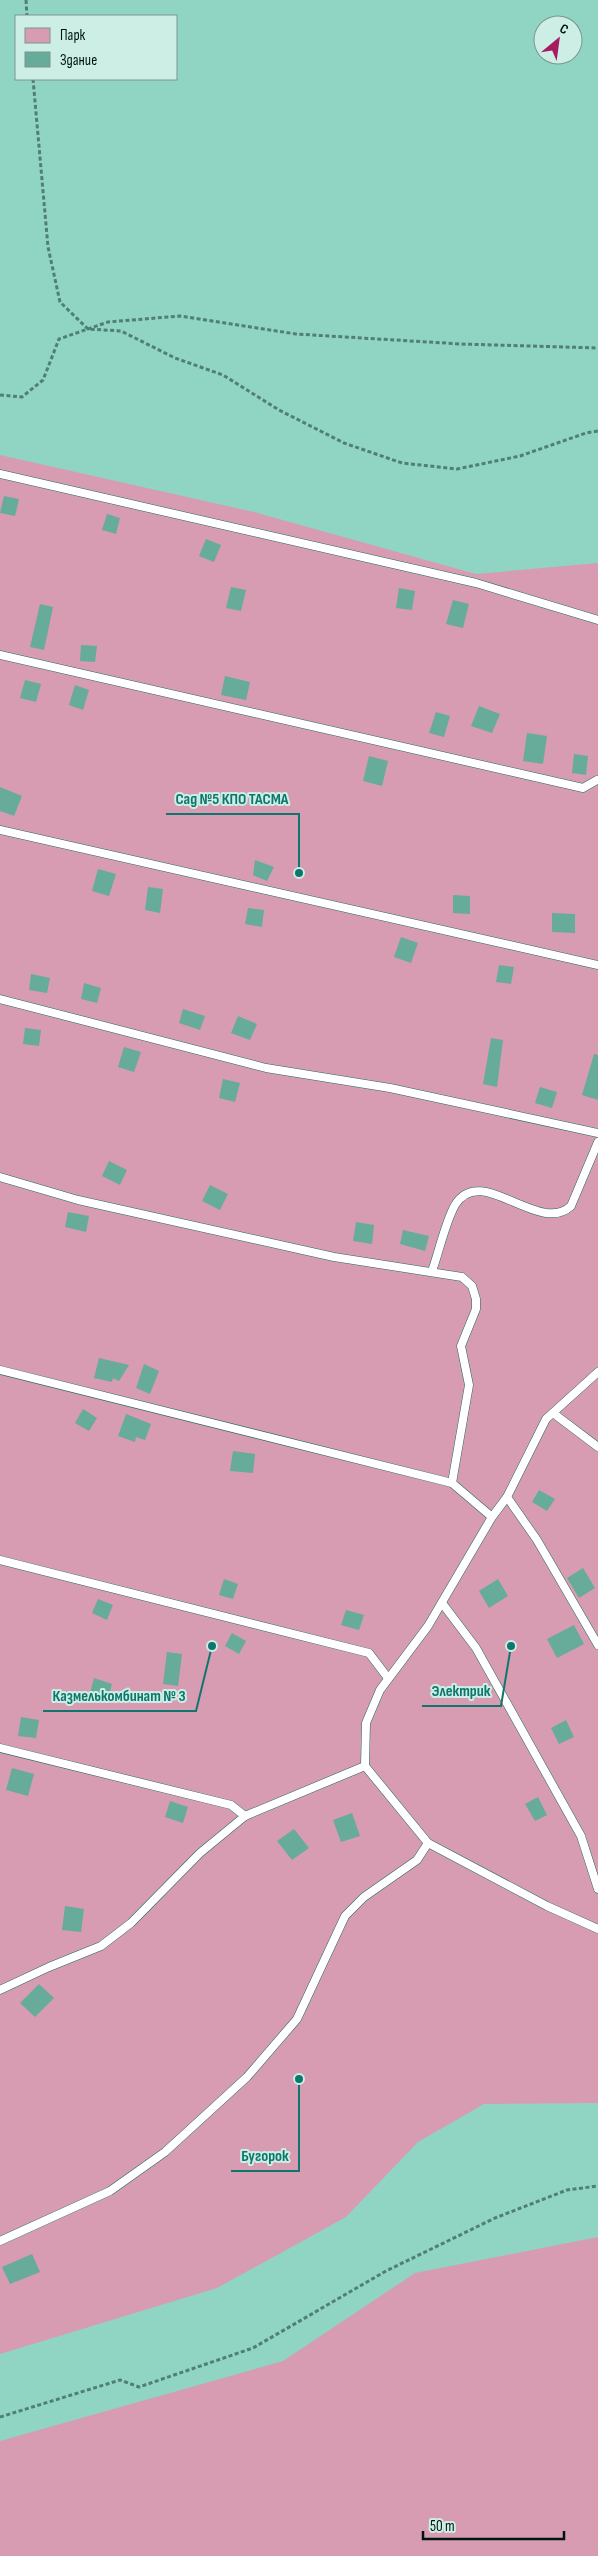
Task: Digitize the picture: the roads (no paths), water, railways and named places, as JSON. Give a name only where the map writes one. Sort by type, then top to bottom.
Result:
[{"type":"lane","points":[[0,474],[476,583],[598,620]]},
{"type":"lane","points":[[0,655],[583,788],[598,780]]},
{"type":"lane","points":[[0,830],[598,965]]},
{"type":"lane","points":[[0,999],[266,1068],[390,1088],[598,1133]]},
{"type":"lane","points":[[432,1271],[455,1206],[463,1196],[475,1191],[489,1193],[550,1215],[564,1212],[571,1206],[598,1142]]},
{"type":"lane","points":[[0,1177],[78,1200],[315,1253],[462,1277],[472,1286],[476,1299],[476,1309],[461,1346],[469,1385],[452,1483]]},
{"type":"lane","points":[[0,1370],[452,1483],[492,1517]]},
{"type":"lane","points":[[598,1372],[546,1419],[507,1497],[492,1517],[428,1626],[380,1690],[366,1722],[365,1766],[428,1843],[504,1881],[547,1906],[598,1929]]},
{"type":"lane","points":[[553,1413],[598,1447]]},
{"type":"lane","points":[[507,1497],[537,1540],[598,1646]]},
{"type":"lane","points":[[0,1560],[369,1653],[388,1678]]},
{"type":"lane","points":[[442,1603],[476,1648],[581,1836],[598,1889]]},
{"type":"lane","points":[[0,1748],[231,1805],[244,1816]]},
{"type":"lane","points":[[0,1990],[49,1967],[101,1946],[130,1923],[200,1853],[244,1816],[365,1766]]},
{"type":"lane","points":[[0,2241],[110,2191],[165,2152],[247,2077],[297,2019],[345,1916],[364,1897],[417,1860],[428,1843]]},
{"type":"place","name":"Сад №5 КПО ТАСМА","points":[[299,873]]},
{"type":"place","name":"Казмелькомбинат № 3","points":[[212,1646]]},
{"type":"place","name":"Электрик","points":[[511,1646]]},
{"type":"place","name":"Бугорок","points":[[299,2079]]}]
